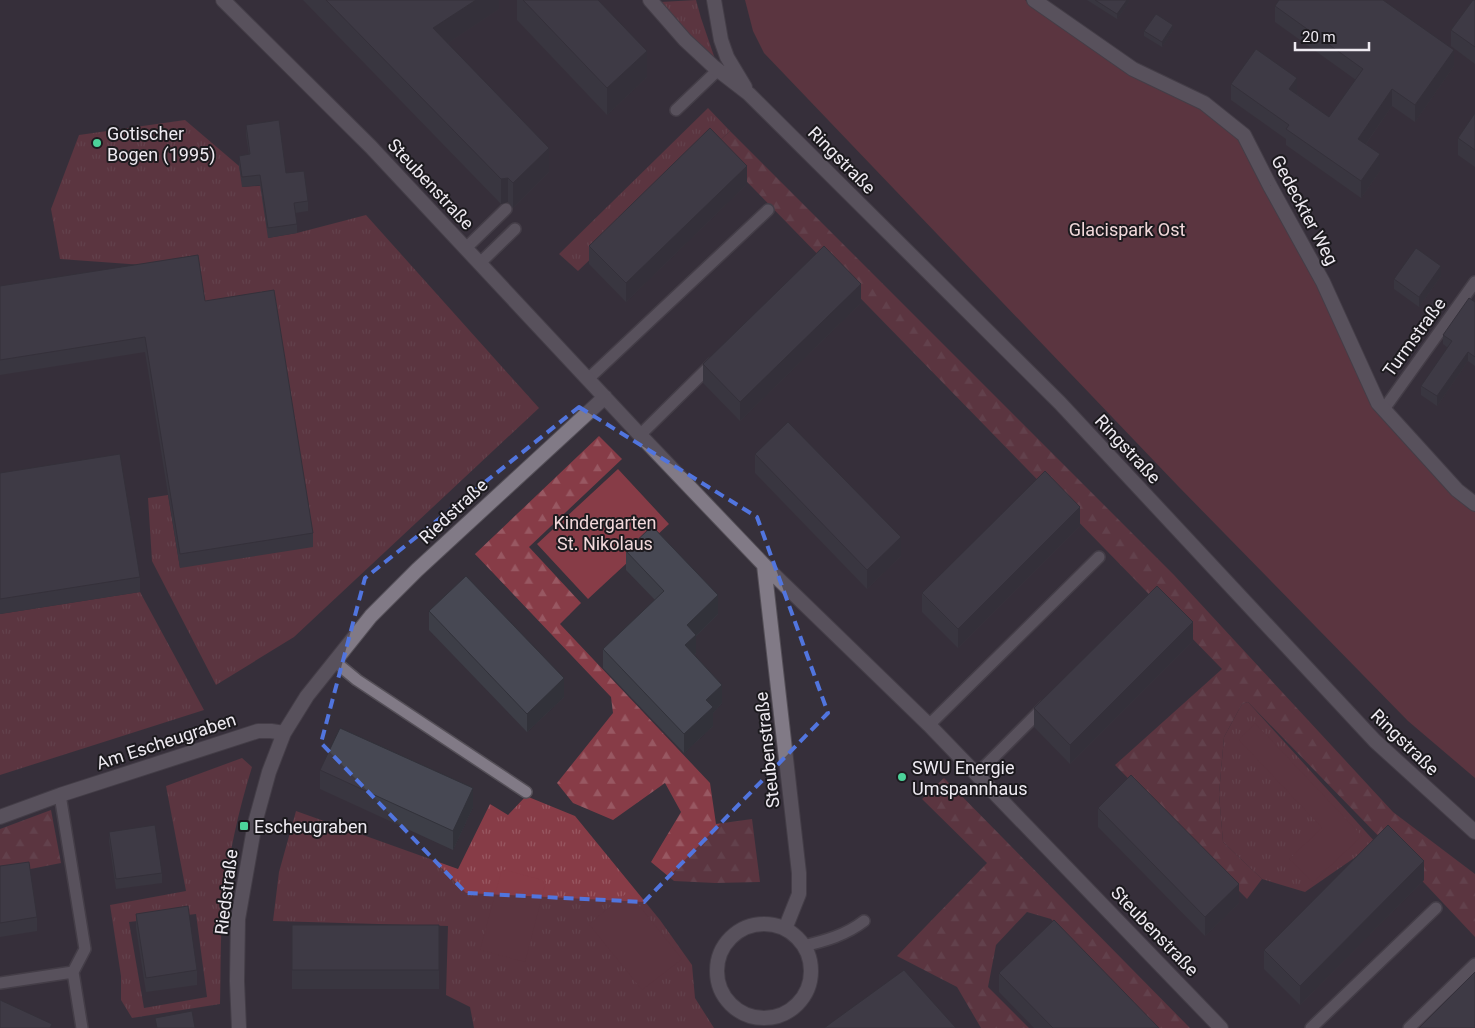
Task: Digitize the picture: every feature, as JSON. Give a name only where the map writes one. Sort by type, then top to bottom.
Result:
[{"type":"street","name":"Steubenstraße","points":[[223,0],[372,147],[640,435],[764,565],[929,725],[1222,1028]]},
{"type":"street","name":"Steubenstraße","points":[[235,0],[242,18]]},
{"type":"street","name":"Ringstraße","points":[[650,0],[685,40],[718,70],[749,94],[1060,403],[1375,741],[1475,832]]},
{"type":"street","name":"Ringstraße","points":[[714,0],[721,40],[727,57],[749,94]]},
{"type":"street","name":"Gedeckter Weg","points":[[1034,0],[1133,69],[1204,103],[1244,135],[1323,282],[1378,403],[1457,490],[1475,504]]},
{"type":"street","name":"Riedstraße","points":[[239,1028],[237,981],[238,919],[255,823],[269,772],[284,733],[307,696],[371,616],[417,570],[605,397]]},
{"type":"street","name":"Steubenstraße","points":[[764,565],[799,873],[799,894],[785,929]]},
{"type":"street","name":"Am Escheugraben","points":[[0,817],[60,795],[258,731],[271,730],[284,733]]},
{"type":"street","points":[[756,924],[771,924],[785,929],[796,936],[804,946],[810,965],[810,976],[804,995],[789,1011],[778,1016],[765,1018],[751,1016],[738,1011],[722,993],[718,981],[717,966],[720,951],[729,939],[741,929],[756,924]]},
{"type":"lane","points":[[676,110],[718,70]]},
{"type":"lane","points":[[466,248],[506,209]]},
{"type":"lane","points":[[588,379],[768,210]]},
{"type":"lane","points":[[480,263],[515,229]]},
{"type":"lane","name":"Turmstraße","points":[[1384,408],[1474,285]]},
{"type":"lane","points":[[640,435],[722,354]]},
{"type":"lane","points":[[929,725],[1099,557]]},
{"type":"lane","points":[[334,661],[357,680],[526,792]]},
{"type":"lane","points":[[977,774],[1052,699]]},
{"type":"lane","points":[[60,795],[85,949],[73,972],[82,1028]]},
{"type":"lane","points":[[1311,1028],[1436,908]]},
{"type":"lane","points":[[804,946],[828,940],[854,928],[864,921]]},
{"type":"lane","points":[[1409,1028],[1475,964]]},
{"type":"lane","points":[[0,983],[73,972]]},
{"type":"highlighted area","points":[[579,407],[757,517],[828,713],[644,902],[466,893],[321,743],[365,578]]},
{"type":"green space","points":[[696,0],[715,59],[691,38],[660,2]]},
{"type":"green space","name":"Glacispark Ost","points":[[745,0],[1025,0],[1133,74],[1202,107],[1241,140],[1317,283],[1373,407],[1459,499],[1475,512],[1475,778],[1408,721],[1178,486],[764,53],[753,31]]},
{"type":"green space","points":[[708,108],[730,131],[713,147],[709,146],[578,271],[559,254]]},
{"type":"green space","points":[[185,120],[239,166],[243,187],[271,185],[268,238],[297,233],[366,215],[539,408],[294,637],[216,685],[152,561],[148,498],[168,495],[180,568],[205,315],[198,269],[60,259],[51,209],[79,135]]},
{"type":"green space","points":[[730,131],[1174,575],[1393,812],[1475,874],[1475,937],[1248,702],[1242,704],[1224,737],[1219,794],[1223,842],[1262,879],[1247,899],[1115,765],[1222,669],[713,147]]},
{"type":"green space","points":[[599,436],[622,459],[529,547],[581,603],[560,624],[710,783],[716,824],[752,819],[760,882],[715,883],[674,881],[651,862],[681,812],[665,783],[613,820],[573,803],[557,783],[613,713],[611,697],[475,554]]},
{"type":"green space","name":"Kindergarten St. Nikolaus","points":[[618,469],[669,524],[588,599],[537,544]]},
{"type":"green space","points":[[140,592],[204,710],[0,775],[0,614]]},
{"type":"green space","points":[[1248,702],[1376,843],[1305,892],[1262,879],[1223,842],[1219,794],[1224,737],[1242,704]]},
{"type":"green space","points":[[1255,723],[1362,836],[1313,882],[1289,859],[1322,828],[1239,740]]},
{"type":"green space","points":[[242,758],[252,767],[234,835],[225,887],[221,930],[220,1004],[132,1018],[121,1000],[121,976],[110,905],[186,891],[166,786]],"holes":[[[196,914],[207,997],[144,1008],[129,922]]]},
{"type":"green space","points":[[944,778],[1190,1028],[1152,1028],[1051,919],[1027,912],[996,945],[988,987],[1029,1028],[981,1028],[957,987],[897,956],[987,863],[922,799]]},
{"type":"green space","points":[[526,796],[575,816],[660,920],[692,965],[695,998],[714,1028],[474,1028],[470,1007],[446,995],[448,926],[273,921],[279,872],[296,811],[458,869],[490,804],[508,815]]},
{"type":"green space","points":[[51,810],[61,863],[0,875],[0,829]]},
{"type":"green space","points":[[502,869],[546,881],[525,962],[480,950]]},
{"type":"green space","points":[[628,892],[682,959],[642,990],[589,924]]},
{"type":"building","points":[[326,0],[476,0],[433,28],[549,148],[513,183],[508,178],[501,179]]},
{"type":"building","points":[[523,0],[598,0],[647,51],[607,88]]},
{"type":"building","points":[[1095,0],[1127,0],[1117,14]]},
{"type":"building","points":[[1279,0],[1383,0],[1454,50],[1415,105],[1392,89],[1358,139],[1380,154],[1361,181],[1286,129],[1289,125],[1231,84],[1256,49],[1297,78],[1289,89],[1329,117],[1363,69],[1275,6]]},
{"type":"building","points":[[1473,0],[1475,0],[1475,47],[1451,30]]},
{"type":"building","points":[[1156,14],[1173,25],[1162,42],[1144,31]]},
{"type":"building","points":[[1475,113],[1475,150],[1458,138]]},
{"type":"building","points":[[279,120],[286,173],[304,171],[308,201],[294,203],[297,224],[268,228],[260,175],[242,177],[239,156],[250,154],[246,125]]},
{"type":"building","points":[[710,128],[747,166],[626,283],[589,246]]},
{"type":"building","points":[[824,246],[861,284],[740,402],[703,364]]},
{"type":"building","points":[[1416,248],[1441,266],[1419,297],[1394,279]]},
{"type":"building","points":[[198,255],[205,301],[274,290],[313,533],[180,554],[145,337],[0,360],[0,286]]},
{"type":"building","points":[[1469,298],[1475,302],[1475,357],[1468,352],[1437,396],[1421,386],[1452,341],[1443,335]]},
{"type":"building","points":[[788,422],[901,537],[867,570],[755,454]]},
{"type":"building","points":[[120,454],[140,577],[0,599],[0,473]]},
{"type":"building","points":[[1045,471],[1080,507],[958,629],[922,593]]},
{"type":"building","name":"Kindergarten St. Nikolaus","points":[[652,526],[718,595],[687,625],[696,635],[685,645],[722,685],[706,700],[713,707],[684,734],[603,649],[664,591],[626,551]]},
{"type":"building","points":[[466,576],[564,678],[527,714],[429,611]]},
{"type":"building","points":[[1157,586],[1193,622],[1070,745],[1034,708]]},
{"type":"building","points":[[340,728],[473,788],[453,831],[320,770]]},
{"type":"building","points":[[1131,775],[1239,884],[1205,917],[1098,808]]},
{"type":"building","points":[[155,825],[162,873],[116,879],[109,832]]},
{"type":"building","points":[[1388,825],[1424,861],[1300,986],[1264,950]]},
{"type":"building","points":[[29,862],[37,917],[0,923],[0,866]]},
{"type":"building","points":[[188,906],[197,970],[146,978],[136,914]]},
{"type":"building","points":[[1054,920],[1159,1028],[1053,1028],[999,973]]},
{"type":"building","points":[[292,925],[439,925],[439,970],[292,970]]},
{"type":"building","points":[[904,970],[956,1028],[824,1028]]},
{"type":"building","points":[[1475,972],[1475,1028],[1419,1028]]},
{"type":"building","points":[[0,1000],[52,1024],[50,1028],[0,1028]]},
{"type":"building","points":[[192,1011],[195,1028],[157,1028],[155,1018]]},
{"type":"place","name":"Gotischer Bogen (1995)","points":[[97,143]]},
{"type":"place","name":"SWU Energie Umspannhaus","points":[[902,777]]},
{"type":"place","name":"Escheugraben","points":[[244,826]]}]
